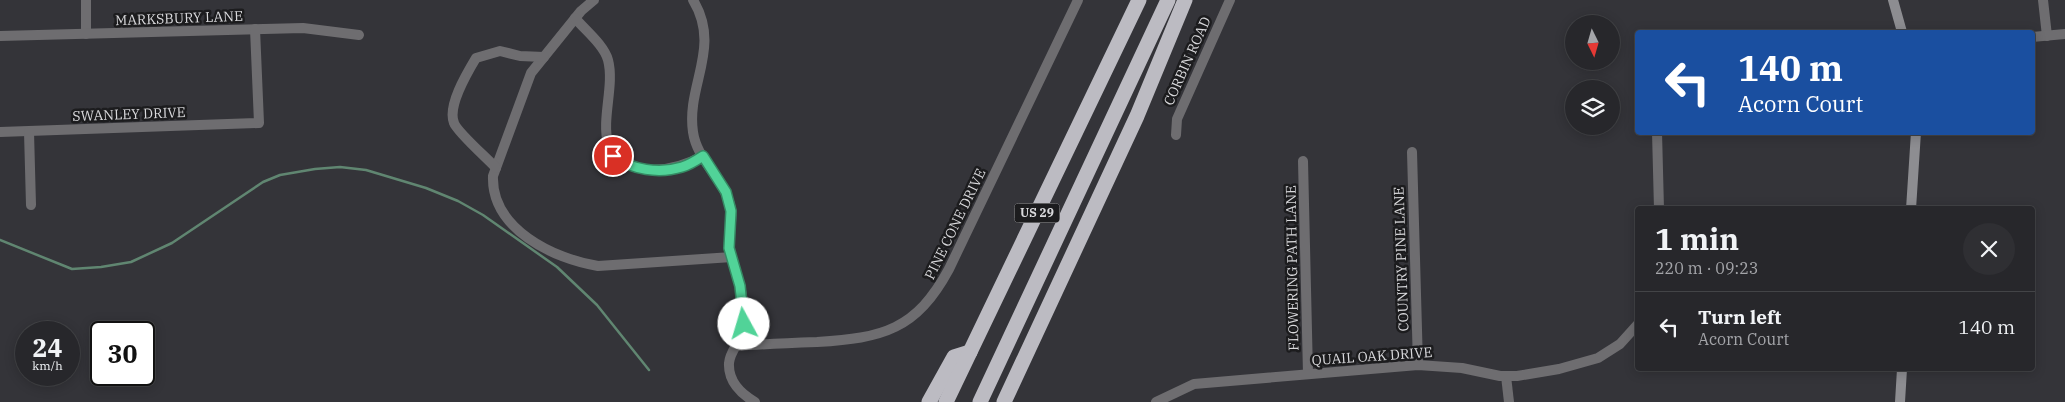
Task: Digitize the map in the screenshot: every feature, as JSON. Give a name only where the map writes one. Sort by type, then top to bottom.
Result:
[{"type":"highway","name":"US 29","points":[[946,402],[1139,0]]},
{"type":"highway","name":"US 29","points":[[980,402],[1168,0]]},
{"type":"highway","points":[[1007,398],[1137,116],[1185,0]]},
{"type":"highway","points":[[929,402],[954,356],[970,352]]},
{"type":"street","points":[[86,0],[86,34]]},
{"type":"street","points":[[594,0],[575,18],[531,73],[496,168],[492,187],[501,209],[516,228],[533,242],[582,263],[598,266],[732,257]]},
{"type":"street","points":[[693,0],[703,18],[704,46],[702,71],[692,109],[693,134],[703,156],[726,192],[731,211],[729,248],[740,286],[744,324],[729,363],[733,380],[743,395],[755,402]]},
{"type":"street","name":"PINE CONE DRIVE","points":[[736,346],[842,340],[876,336],[900,325],[922,308],[932,297],[950,269],[1078,0]]},
{"type":"street","name":"CORBIN ROAD","points":[[1176,135],[1177,119],[1230,0]]},
{"type":"street","points":[[1893,0],[1901,30]]},
{"type":"street","points":[[2043,0],[2047,36]]},
{"type":"street","points":[[575,18],[607,58],[610,75],[606,129],[607,142],[613,156],[626,166],[646,170],[682,168],[703,156]]},
{"type":"street","name":"MARKSBURY LANE","points":[[0,36],[302,28],[359,35]]},
{"type":"street","name":"SWANLEY DRIVE","points":[[0,132],[259,123],[255,30]]},
{"type":"street","points":[[2035,37],[2065,34]]},
{"type":"street","points":[[496,168],[454,124],[453,110],[463,80],[476,58],[484,55],[500,51],[520,56],[544,57]]},
{"type":"street","points":[[29,132],[31,205]]},
{"type":"street","points":[[1657,135],[1659,206]]},
{"type":"street","points":[[1911,206],[1916,135]]},
{"type":"street","name":"COUNTRY PINE LANE","points":[[1412,152],[1418,365]]},
{"type":"street","name":"FLOWERING PATH LANE","points":[[1303,161],[1308,374]]},
{"type":"street","name":"QUAIL OAK DRIVE","points":[[1156,402],[1194,384],[1308,374],[1418,365],[1462,368],[1506,376],[1559,369],[1598,358],[1620,344],[1635,327]]},
{"type":"street","points":[[1900,402],[1902,371]]},
{"type":"street","points":[[1506,376],[1508,402]]},
{"type":"waterway","points":[[0,240],[72,269],[131,262],[172,243],[263,182],[280,175],[340,167],[366,170],[426,188],[458,201],[483,215],[557,267],[597,305],[649,370]]},
{"type":"route","points":[[613,156],[626,166],[646,170],[682,168],[703,156],[726,192],[731,211],[729,248],[740,286],[744,324]]}]
